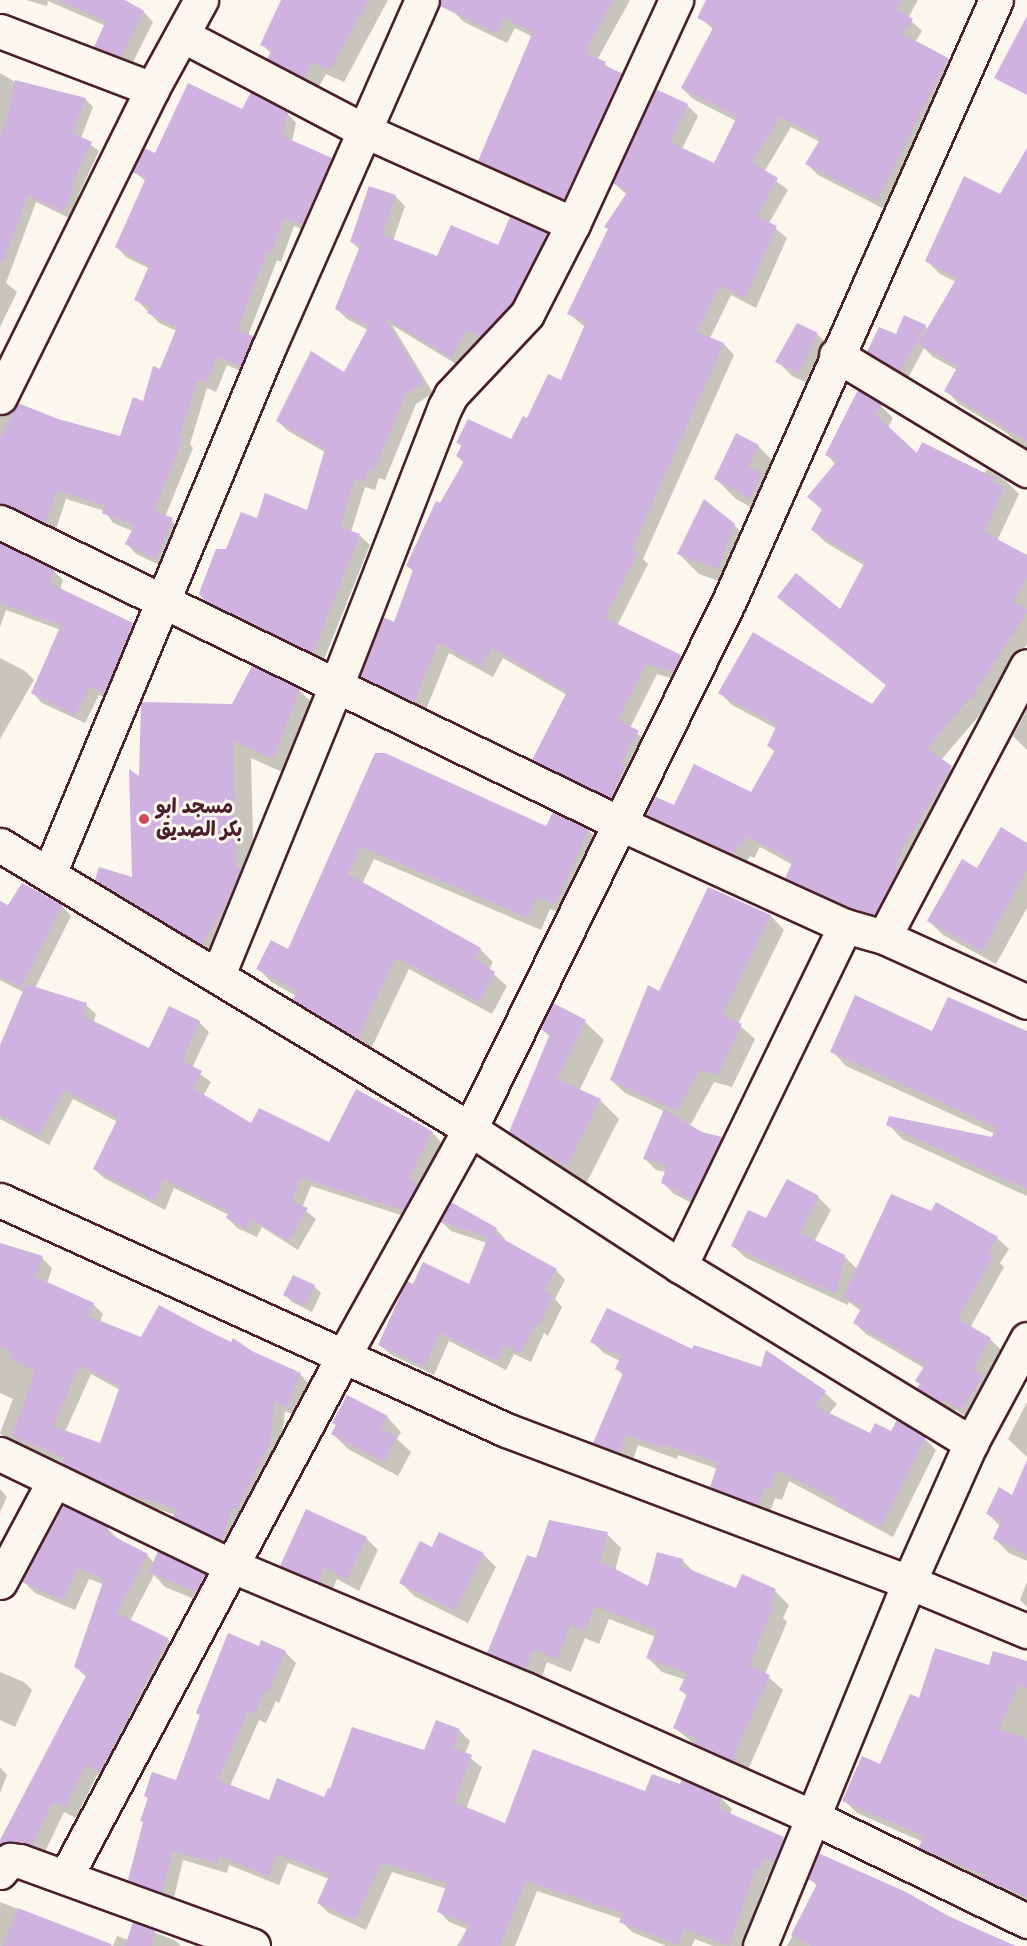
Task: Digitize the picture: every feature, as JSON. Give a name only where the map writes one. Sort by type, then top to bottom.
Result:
[{"type":"street","points":[[0,397],[152,88],[201,0]]},
{"type":"street","points":[[50,874],[363,130],[422,0]]},
{"type":"street","points":[[218,975],[336,686],[445,407],[451,395],[526,314],[573,224],[676,0]]},
{"type":"street","points":[[66,1876],[230,1565],[470,1130],[730,599],[836,355],[996,0]]},
{"type":"street","points":[[0,31],[152,88]]},
{"type":"street","points":[[182,35],[363,130],[573,224]]},
{"type":"street","points":[[836,355],[1027,470]]},
{"type":"street","points":[[0,522],[621,824],[845,926],[884,937],[1027,1002]]},
{"type":"street","points":[[884,937],[1027,666]]},
{"type":"street","points":[[0,845],[218,975],[470,1130],[680,1266],[971,1443]]},
{"type":"street","points":[[680,1266],[845,926]]},
{"type":"street","points":[[0,1200],[506,1430],[909,1582],[1027,1630]]},
{"type":"street","points":[[760,1946],[815,1818],[909,1582],[971,1443],[1027,1339]]},
{"type":"street","points":[[0,1454],[230,1565],[525,1689],[815,1818],[1027,1921]]},
{"type":"street","points":[[0,1582],[54,1481]]},
{"type":"street","points":[[0,1872],[6,1862],[14,1860],[66,1876],[253,1946]]},
{"type":"building","points":[[57,0],[125,0],[144,11],[121,57],[94,47],[106,21]]},
{"type":"building","points":[[281,0],[369,0],[330,70],[312,62],[304,78],[267,59],[272,50],[260,45]]},
{"type":"building","points":[[440,0],[613,0],[587,49],[590,50],[588,54],[606,62],[604,66],[622,73],[564,199],[478,161],[533,32],[504,18],[496,33],[440,6]]},
{"type":"building","points":[[706,0],[901,0],[896,9],[913,19],[903,34],[948,58],[877,201],[805,164],[821,138],[780,117],[752,163],[778,178],[757,216],[777,226],[745,298],[720,285],[697,332],[724,343],[632,549],[638,552],[605,618],[681,655],[673,672],[646,664],[618,720],[639,731],[621,763],[625,765],[611,798],[532,760],[567,692],[492,648],[482,667],[438,643],[414,702],[360,676],[383,617],[394,622],[413,570],[406,566],[436,501],[440,503],[464,461],[456,456],[462,445],[456,443],[468,419],[511,439],[523,416],[527,418],[548,374],[561,380],[586,322],[567,314],[608,229],[604,227],[628,191],[612,183],[656,89],[688,104],[670,142],[714,163],[737,117],[681,88],[714,26],[697,18]]},
{"type":"building","points":[[1027,16],[1027,95],[994,78]]},
{"type":"building","points":[[15,80],[86,98],[72,133],[92,142],[70,188],[74,190],[63,212],[28,195],[3,263],[0,262],[0,137],[8,116]]},
{"type":"building","points":[[188,83],[242,109],[251,92],[288,112],[282,136],[332,158],[302,225],[284,218],[271,253],[267,252],[237,330],[253,336],[241,366],[217,357],[206,383],[198,380],[180,435],[184,437],[154,511],[173,518],[156,560],[125,544],[134,526],[102,513],[105,505],[57,491],[45,523],[0,503],[0,438],[18,403],[58,419],[120,436],[133,397],[143,401],[153,366],[160,369],[177,327],[147,313],[150,307],[134,300],[149,266],[115,247],[146,178],[132,172],[144,148],[155,153]]},
{"type":"building","points":[[1027,148],[1027,441],[944,391],[958,366],[918,344],[957,278],[925,261],[964,176],[1000,194]]},
{"type":"building","points":[[369,186],[396,195],[382,235],[437,256],[451,225],[498,245],[510,217],[547,233],[512,303],[480,337],[469,331],[466,332],[451,358],[385,318],[424,383],[406,394],[374,471],[369,469],[365,481],[355,478],[340,527],[360,534],[313,653],[204,600],[199,593],[216,549],[226,549],[241,512],[257,518],[265,493],[307,510],[325,449],[276,421],[311,351],[344,372],[369,326],[335,309],[360,246],[350,242]]},
{"type":"building","points":[[904,315],[926,325],[900,372],[867,352],[879,327],[896,334]]},
{"type":"building","points":[[797,323],[818,333],[799,373],[775,362]]},
{"type":"building","points":[[858,390],[882,405],[876,415],[917,453],[922,442],[995,478],[993,482],[1004,488],[984,532],[1027,555],[1027,577],[1014,602],[1027,609],[1027,613],[971,699],[969,698],[928,749],[952,766],[905,844],[895,868],[898,869],[874,915],[851,908],[785,878],[793,861],[747,836],[741,847],[737,845],[733,854],[645,814],[654,796],[674,805],[694,764],[751,792],[775,750],[767,746],[777,725],[718,693],[753,632],[872,704],[886,685],[777,597],[796,573],[840,609],[865,562],[811,530],[822,509],[807,497],[837,461],[825,455]]},
{"type":"building","points":[[736,433],[759,445],[748,467],[762,474],[750,499],[714,479]]},
{"type":"building","points":[[704,499],[735,524],[718,569],[677,554]]},
{"type":"building","points":[[0,543],[55,569],[49,583],[133,623],[104,693],[90,687],[75,715],[31,693],[61,625],[0,603]]},
{"type":"building","points":[[252,666],[300,689],[273,759],[233,741],[236,866],[241,868],[227,902],[202,945],[95,880],[99,867],[132,877],[129,769],[139,776],[141,702],[232,704]]},
{"type":"building","points":[[375,753],[385,753],[546,826],[553,812],[589,829],[555,905],[537,897],[528,918],[361,847],[348,874],[481,948],[475,959],[495,972],[479,1002],[396,958],[357,1039],[293,1000],[297,991],[256,969],[271,940],[288,949]]},
{"type":"building","points":[[1001,827],[1027,843],[1027,870],[982,952],[927,921],[962,859],[977,868]]},
{"type":"building","points":[[22,883],[63,905],[21,987],[0,977],[0,901],[8,905]]},
{"type":"building","points":[[708,887],[771,915],[722,1015],[742,1024],[718,1075],[700,1070],[677,1111],[610,1080],[648,985],[659,991]]},
{"type":"building","points":[[26,984],[87,1003],[83,1016],[149,1048],[169,1006],[200,1021],[182,1061],[202,1071],[193,1088],[251,1123],[259,1108],[329,1142],[356,1089],[432,1131],[409,1179],[418,1184],[403,1210],[301,1178],[292,1201],[308,1208],[288,1241],[252,1219],[247,1229],[226,1218],[229,1212],[164,1179],[155,1201],[93,1169],[118,1118],[64,1090],[39,1136],[0,1115],[0,1045]]},
{"type":"building","points":[[855,995],[932,1031],[948,997],[1027,1031],[1027,1189],[886,1125],[889,1116],[992,1137],[996,1127],[830,1052]]},
{"type":"building","points":[[553,1003],[586,1020],[557,1079],[601,1099],[567,1166],[509,1132],[550,1034],[540,1029]]},
{"type":"building","points":[[664,1109],[702,1132],[722,1137],[692,1199],[661,1183],[667,1165],[643,1159]]},
{"type":"building","points":[[787,1179],[819,1196],[800,1233],[845,1255],[836,1294],[731,1246],[748,1210],[766,1218]]},
{"type":"building","points":[[891,1194],[931,1211],[936,1202],[998,1237],[989,1252],[994,1255],[958,1319],[991,1338],[973,1370],[983,1376],[961,1410],[944,1400],[942,1404],[917,1388],[920,1384],[915,1381],[925,1365],[853,1323],[862,1307],[843,1297]]},
{"type":"building","points":[[451,1202],[497,1228],[494,1234],[557,1269],[545,1290],[553,1296],[538,1327],[534,1325],[521,1353],[504,1346],[496,1361],[440,1333],[425,1367],[378,1345],[407,1281],[413,1284],[423,1262],[469,1284],[488,1237],[440,1222]]},
{"type":"building","points":[[0,1243],[43,1256],[36,1277],[94,1303],[88,1316],[141,1337],[159,1305],[231,1342],[233,1338],[252,1351],[301,1373],[287,1408],[275,1402],[270,1443],[237,1509],[233,1508],[221,1540],[173,1517],[177,1509],[124,1493],[62,1463],[64,1458],[12,1436],[35,1371],[10,1359],[13,1353],[0,1347]],"holes":[[[80,1365],[120,1386],[100,1443],[53,1426]]]},
{"type":"building","points":[[293,1275],[315,1285],[304,1306],[283,1295]]},
{"type":"building","points":[[607,1308],[692,1349],[694,1345],[761,1367],[766,1350],[826,1391],[815,1406],[870,1433],[875,1423],[891,1431],[897,1420],[926,1437],[881,1527],[835,1504],[837,1500],[777,1470],[770,1490],[764,1487],[758,1505],[710,1487],[718,1463],[667,1445],[665,1448],[626,1435],[620,1453],[593,1443],[623,1373],[615,1369],[621,1356],[590,1342]]},
{"type":"building","points":[[347,1395],[388,1416],[381,1428],[397,1437],[384,1462],[331,1434],[336,1425],[332,1423]]},
{"type":"building","points":[[1027,1460],[1027,1555],[993,1539],[1001,1521],[986,1514],[999,1487],[1012,1495]]},
{"type":"building","points":[[64,1505],[109,1527],[107,1533],[148,1554],[117,1613],[168,1638],[100,1772],[86,1765],[65,1808],[53,1802],[32,1845],[12,1841],[0,1845],[0,1840],[87,1674],[74,1667],[104,1579],[78,1568],[63,1600],[22,1582]]},
{"type":"building","points":[[306,1509],[367,1537],[347,1579],[324,1567],[318,1582],[280,1566]]},
{"type":"building","points":[[549,1520],[608,1532],[600,1561],[648,1586],[657,1552],[683,1559],[681,1566],[736,1588],[742,1574],[776,1589],[769,1605],[773,1607],[749,1666],[770,1675],[733,1758],[737,1759],[736,1762],[695,1744],[698,1739],[673,1728],[687,1694],[679,1690],[687,1673],[646,1658],[657,1630],[595,1606],[585,1631],[571,1625],[557,1659],[533,1649],[526,1669],[487,1653],[527,1555],[536,1558]]},
{"type":"building","points":[[439,1532],[484,1553],[455,1611],[399,1583],[420,1541],[432,1547]]},
{"type":"building","points":[[158,1551],[206,1574],[196,1592],[149,1572]]},
{"type":"building","points":[[228,1633],[259,1646],[261,1640],[286,1651],[268,1693],[265,1691],[255,1714],[248,1711],[218,1780],[269,1800],[277,1778],[324,1797],[328,1788],[330,1789],[352,1727],[424,1750],[436,1720],[460,1729],[453,1748],[472,1755],[454,1802],[505,1823],[533,1749],[645,1791],[652,1774],[680,1784],[682,1779],[722,1797],[718,1808],[784,1837],[774,1862],[765,1858],[759,1870],[756,1868],[729,1946],[684,1929],[678,1945],[619,1922],[623,1913],[526,1881],[500,1946],[460,1946],[469,1924],[437,1912],[447,1883],[382,1862],[355,1920],[317,1903],[330,1874],[277,1854],[268,1876],[219,1856],[217,1863],[173,1851],[162,1893],[128,1880],[143,1822],[140,1821],[148,1798],[144,1796],[152,1772],[176,1780],[200,1715],[196,1713]]},
{"type":"building","points":[[935,1648],[989,1665],[993,1651],[1027,1661],[1027,1688],[1019,1684],[999,1729],[1027,1739],[1027,1897],[983,1879],[985,1875],[919,1848],[923,1836],[842,1801],[862,1756],[880,1764],[910,1694],[919,1698]]},
{"type":"building","points":[[818,1853],[906,1892],[950,1917],[1016,1946],[811,1946],[791,1935],[817,1884],[808,1879]]},
{"type":"building","points":[[18,1908],[111,1944],[111,1946],[3,1946]]},
{"type":"building","points":[[133,1922],[155,1930],[151,1946],[125,1946]]},
{"type":"place","name":"مسجد ابو بكر الصديق","points":[[144,819]]}]
